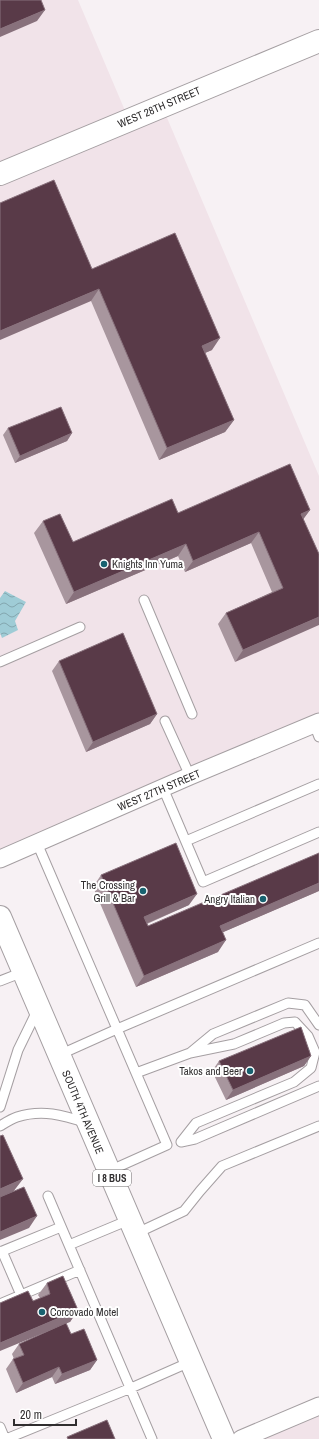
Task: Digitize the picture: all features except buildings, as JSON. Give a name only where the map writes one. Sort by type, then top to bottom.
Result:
[{"type":"main road","name":"WEST 28TH STREET","points":[[0,174],[319,41]]},
{"type":"main road","name":"SOUTH 4TH AVENUE","points":[[0,917],[224,1439]]},
{"type":"street","name":"WEST 27TH STREET","points":[[0,859],[190,776],[317,728]]},
{"type":"street","points":[[241,1439],[319,1406]]},
{"type":"lane","points":[[144,600],[192,714]]},
{"type":"lane","points":[[0,662],[80,627]]},
{"type":"lane","points":[[165,721],[190,776]]},
{"type":"lane","points":[[186,841],[319,784]]},
{"type":"lane","points":[[163,788],[203,882],[319,832]]},
{"type":"lane","points":[[37,843],[168,1145]]},
{"type":"lane","points":[[59,1055],[319,943]]},
{"type":"lane","points":[[0,981],[23,972]]},
{"type":"lane","points":[[190,1052],[213,1034],[288,1003],[305,1005],[319,1026]]},
{"type":"lane","points":[[0,1107],[18,1050],[39,1008]]},
{"type":"lane","points":[[136,1073],[190,1052],[234,1044],[284,1023],[295,1022],[308,1036],[314,1052],[311,1068],[294,1082],[196,1123],[181,1142]]},
{"type":"lane","points":[[109,1171],[168,1145],[195,1139],[319,1086]]},
{"type":"lane","points":[[0,1126],[16,1117],[44,1113],[61,1115],[88,1124]]},
{"type":"lane","points":[[69,1246],[184,1211],[200,1190],[222,1166],[319,1126]]},
{"type":"lane","points":[[48,1196],[152,1439]]},
{"type":"lane","points":[[21,1295],[1,1252],[61,1227]]},
{"type":"lane","points":[[0,1304],[80,1270]]},
{"type":"lane","points":[[0,1427],[6,1439],[131,1388],[190,1362]]},
{"type":"shaded area","points":[[0,0],[78,0],[129,120],[162,106],[319,476],[319,723],[0,859]]},
{"type":"shaded area","points":[[319,1406],[319,1439],[242,1439]]},
{"type":"water","points":[[5,591],[26,602],[15,621],[18,630],[2,638],[0,633],[0,598]]},
{"type":"place","name":"Knights Inn Yuma","points":[[104,564]]},
{"type":"place","name":"The Crossing Grill & Bar","points":[[143,891]]},
{"type":"place","name":"Angry Italian","points":[[263,899]]},
{"type":"place","name":"Takos and Beer","points":[[250,1071]]},
{"type":"place","name":"Corcovado Motel","points":[[42,1312]]}]
